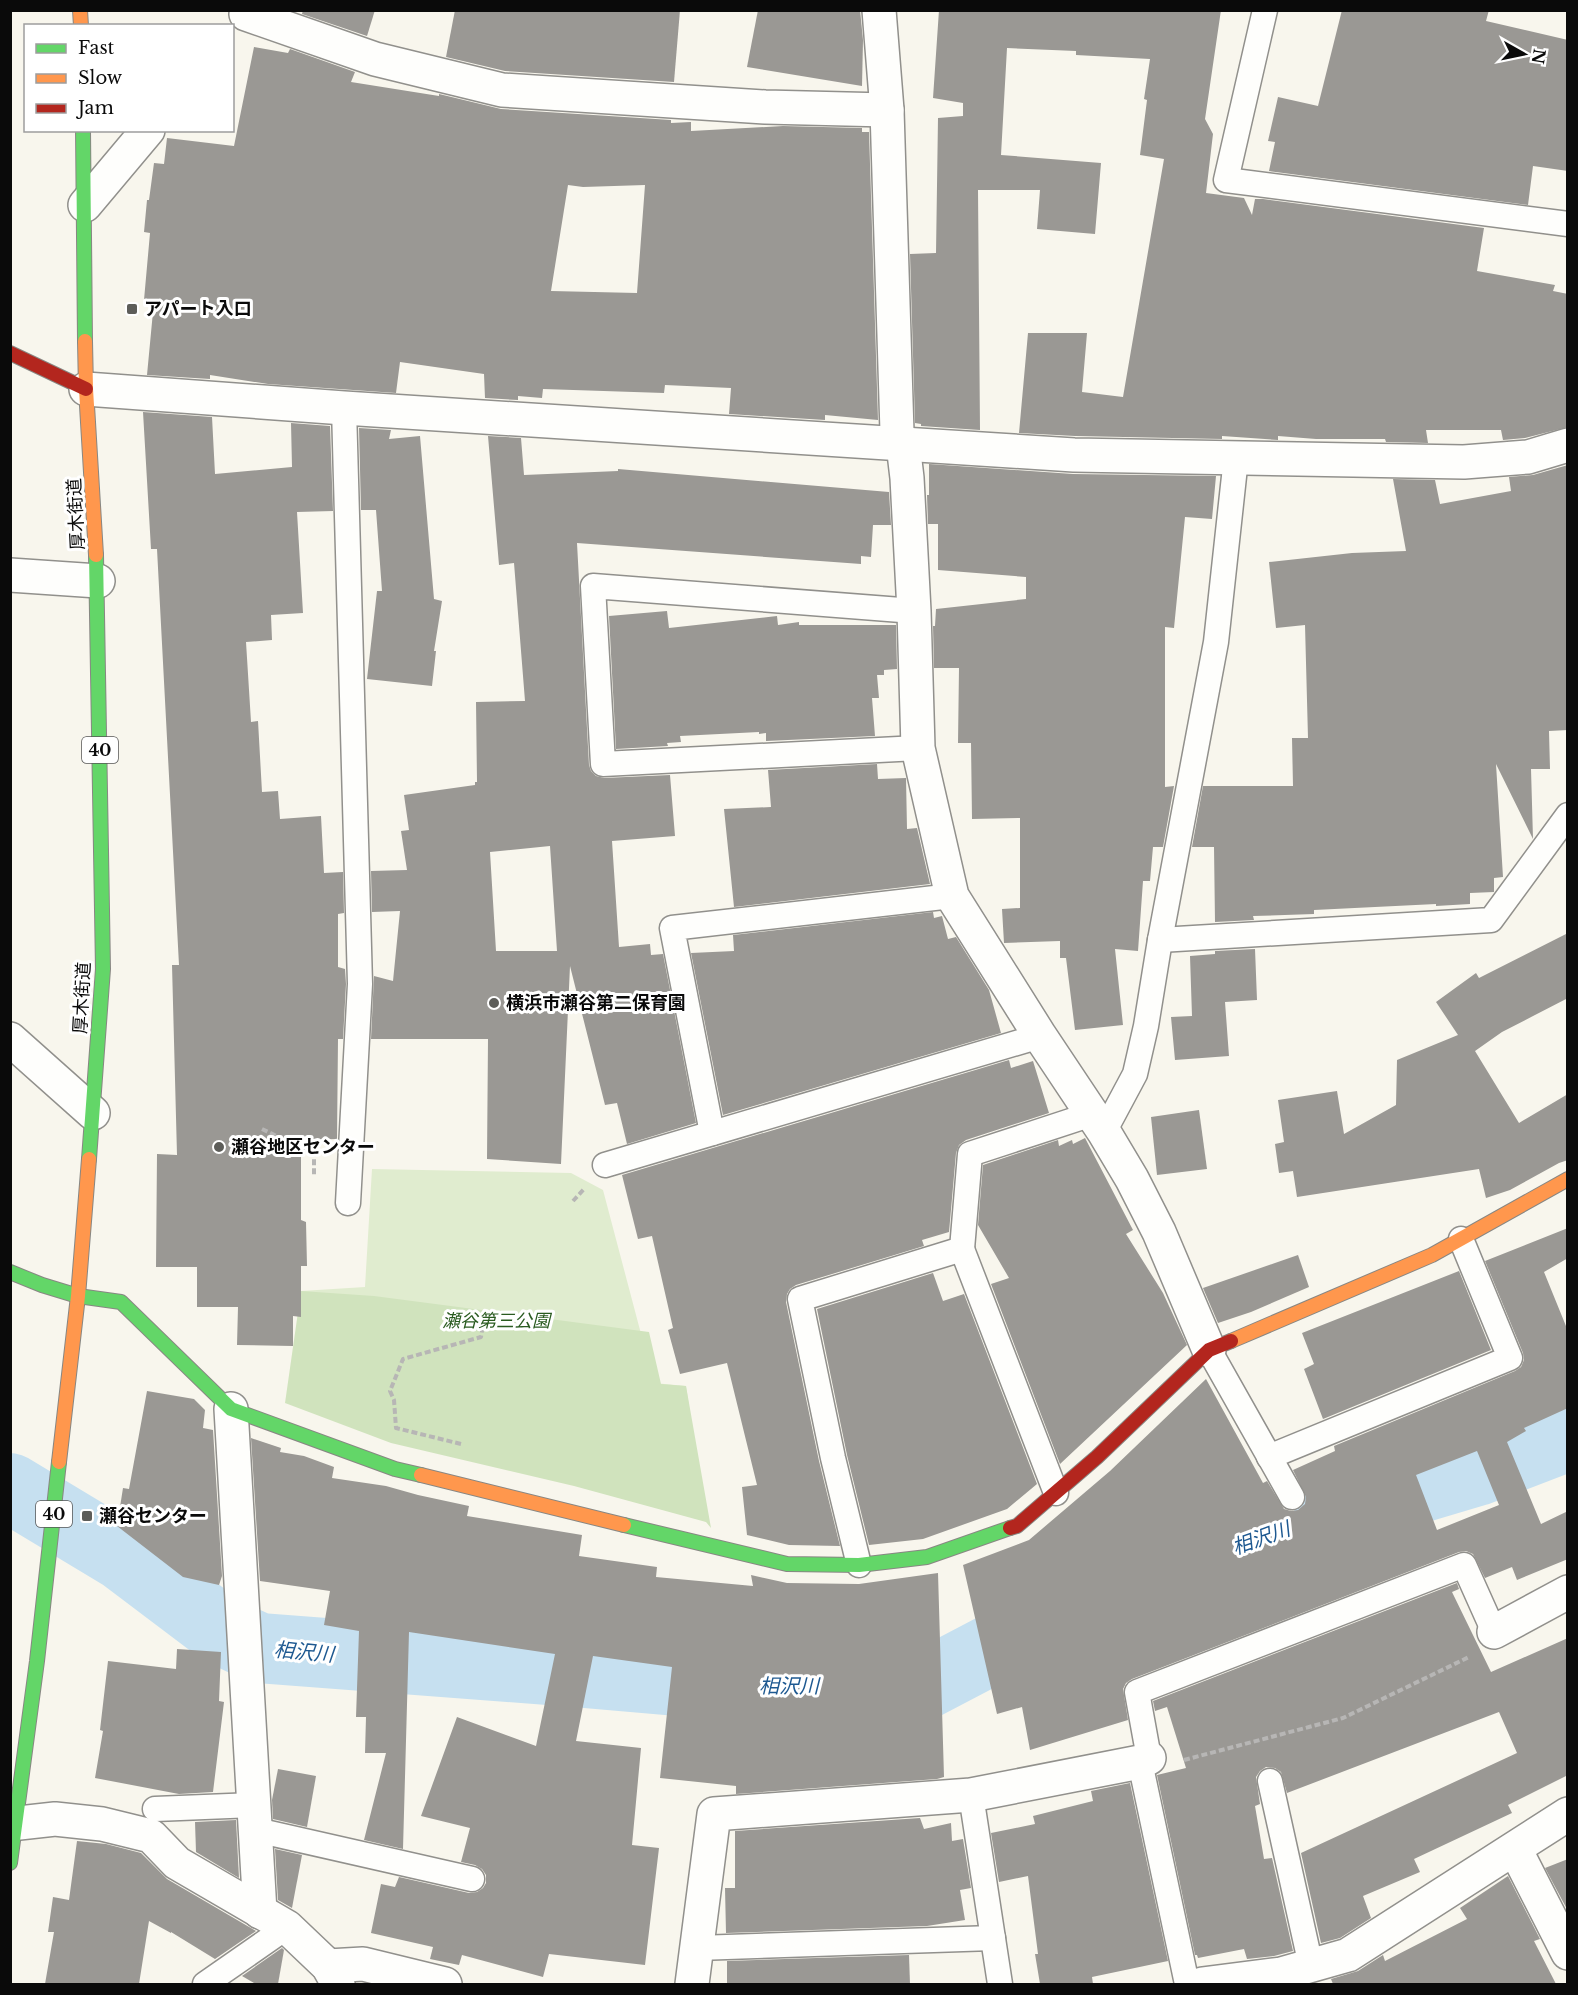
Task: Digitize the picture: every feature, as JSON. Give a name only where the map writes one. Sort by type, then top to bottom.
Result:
[{"type":"street","points":[[879,10],[887,110],[897,432],[903,444],[907,478],[918,748],[952,896],[1132,1179],[1159,1232],[1209,1350]]},
{"type":"street","points":[[242,18],[375,59],[502,90],[765,107],[887,110]]},
{"type":"street","name":"厚木街道","points":[[10,1863],[13,1824],[37,1661],[78,1296],[103,969],[98,581],[86,389],[83,132]]},
{"type":"street","points":[[85,205],[146,132]]},
{"type":"street","points":[[10,353],[86,389],[1074,455],[1464,462],[1528,457],[1568,445]]},
{"type":"street","points":[[10,575],[98,581]]},
{"type":"street","points":[[10,1039],[93,1113]]},
{"type":"street","points":[[10,1272],[78,1296],[121,1302],[231,1409],[395,1469],[787,1564],[859,1565],[927,1557],[1017,1526],[1097,1457],[1209,1350],[1432,1256],[1568,1179]]},
{"type":"street","points":[[231,1409],[255,1817],[274,1920]]},
{"type":"street","points":[[1494,1632],[1568,1592]]},
{"type":"street","points":[[692,1984],[714,1814],[971,1795],[1144,1760]]},
{"type":"street","points":[[1202,1984],[1281,1974],[1348,1955],[1568,1814]]},
{"type":"street","points":[[13,1824],[55,1819],[102,1824],[151,1836],[177,1863],[274,1920],[333,1975],[363,1964],[445,1984]]},
{"type":"street","points":[[1515,1849],[1568,1953]]},
{"type":"lane","points":[[1265,10],[1226,180],[1568,225]]},
{"type":"lane","points":[[344,408],[360,984],[348,1203]]},
{"type":"lane","points":[[1056,1493],[962,1249],[970,1154],[1098,1123],[1135,1074],[1146,1026],[1216,642],[1236,458]]},
{"type":"lane","points":[[914,610],[593,586],[603,764],[918,748]]},
{"type":"lane","points":[[1160,940],[1491,920],[1568,815]]},
{"type":"lane","points":[[712,1133],[672,928],[952,896]]},
{"type":"lane","points":[[605,1165],[1040,1036]]},
{"type":"lane","points":[[1269,1456],[1510,1358],[1461,1239]]},
{"type":"lane","points":[[859,1565],[833,1458],[800,1299],[962,1249]]},
{"type":"lane","points":[[1209,1350],[1292,1497]]},
{"type":"lane","points":[[1187,1984],[1144,1760],[1137,1692],[1464,1566],[1494,1632]]},
{"type":"lane","points":[[1270,1781],[1311,1965]]},
{"type":"lane","points":[[971,1795],[1000,1984]]},
{"type":"lane","points":[[155,1809],[255,1817],[472,1879]]},
{"type":"lane","points":[[205,1984],[274,1920]]},
{"type":"lane","points":[[698,1948],[993,1938]]},
{"type":"path","points":[[262,1129],[314,1154],[315,1202],[348,1203]]},
{"type":"path","points":[[393,1400],[390,1391],[403,1359],[481,1337],[484,1318]]},
{"type":"path","points":[[1144,1760],[1164,1766],[1343,1718],[1493,1645],[1494,1632]]},
{"type":"green space","name":"瀬谷第三公園","points":[[372,1169],[571,1173],[603,1190],[654,1383],[686,1386],[706,1522],[301,1291],[365,1287]]},
{"type":"green space","name":"瀬谷第三公園","points":[[301,1291],[374,1296],[649,1332],[661,1384],[686,1386],[711,1528],[706,1522],[574,1486],[391,1443],[285,1403]]},
{"type":"building","points":[[303,10],[375,10],[367,36],[302,14]]},
{"type":"building","points":[[455,10],[680,10],[674,82],[505,71],[446,57]]},
{"type":"building","points":[[758,10],[860,10],[863,40],[862,86],[747,67]]},
{"type":"building","points":[[939,10],[1221,10],[1205,119],[1213,134],[1206,193],[1244,198],[1252,215],[1255,199],[1263,199],[1484,228],[1477,271],[1555,285],[1553,291],[1568,294],[1568,427],[1525,438],[1503,440],[1501,430],[1426,430],[1428,443],[1386,442],[1385,439],[1316,439],[1278,436],[1278,440],[1222,436],[1222,439],[1019,433],[1028,333],[1087,333],[1082,392],[1123,397],[1164,159],[1140,155],[1147,100],[1144,99],[1150,59],[1076,55],[1076,51],[1007,48],[1001,155],[1101,163],[1095,234],[1037,229],[1040,190],[978,190],[980,430],[921,426],[915,423],[910,254],[936,253],[938,118],[963,116],[963,103],[933,98]]},
{"type":"building","points":[[1342,10],[1489,10],[1486,21],[1568,40],[1568,171],[1533,166],[1528,205],[1269,171],[1275,142],[1268,141],[1278,97],[1318,106]]},
{"type":"building","points":[[254,47],[288,53],[290,49],[355,72],[351,82],[439,96],[439,94],[501,109],[671,120],[671,123],[691,122],[691,131],[783,126],[862,128],[862,132],[869,132],[878,420],[825,415],[825,420],[729,414],[731,388],[665,385],[664,393],[543,389],[542,398],[518,396],[518,400],[485,398],[484,374],[400,362],[396,393],[268,384],[210,375],[210,379],[147,375],[154,301],[144,300],[150,233],[144,232],[154,163],[164,164],[167,138],[234,146]],"holes":[[[568,185],[583,187],[645,185],[637,293],[551,291]]]},
{"type":"building","points":[[143,412],[212,417],[215,474],[292,467],[291,423],[330,426],[333,511],[297,512],[303,613],[271,615],[272,640],[246,642],[251,722],[258,721],[262,792],[278,791],[280,819],[321,816],[324,873],[343,872],[344,913],[338,914],[338,967],[345,969],[346,984],[343,1039],[338,1039],[337,1139],[301,1140],[301,1220],[306,1222],[307,1266],[301,1266],[301,1317],[293,1316],[293,1346],[237,1345],[238,1307],[197,1307],[197,1267],[156,1267],[157,1154],[177,1155],[172,965],[179,965],[157,549],[151,549]]},
{"type":"building","points":[[359,428],[391,430],[389,439],[420,436],[434,599],[442,601],[434,651],[436,651],[432,686],[367,679],[377,591],[382,591],[376,510],[361,510]]},
{"type":"building","points":[[488,436],[521,438],[524,475],[618,471],[618,469],[889,492],[891,525],[873,525],[871,557],[861,556],[861,564],[577,543],[591,771],[596,776],[604,778],[670,775],[675,836],[612,841],[619,947],[650,944],[651,955],[663,954],[696,1123],[627,1144],[617,1103],[605,1105],[570,966],[561,1164],[487,1159],[488,1039],[371,1039],[374,976],[393,981],[400,911],[372,912],[371,871],[407,870],[401,831],[409,830],[404,795],[475,785],[477,782],[476,702],[525,701],[514,563],[499,565]],"holes":[[[550,846],[557,951],[496,951],[490,852]]]},
{"type":"building","points":[[929,464],[1073,474],[1216,476],[1212,519],[1185,517],[1174,628],[1165,627],[1165,787],[1174,786],[1163,847],[1153,847],[1150,881],[1143,881],[1138,951],[1115,949],[1123,1025],[1075,1030],[1066,958],[1060,958],[1060,941],[1004,943],[1002,909],[1020,908],[1020,818],[972,819],[971,743],[958,743],[959,668],[934,668],[933,626],[935,626],[936,609],[1026,599],[1026,577],[938,570],[938,524],[928,524]]},
{"type":"building","points":[[1568,465],[1568,730],[1549,731],[1550,769],[1531,769],[1533,839],[1496,764],[1503,877],[1494,878],[1494,892],[1470,893],[1470,904],[1314,910],[1314,914],[1253,916],[1254,920],[1215,922],[1214,847],[1192,847],[1203,786],[1293,786],[1292,738],[1308,738],[1305,625],[1276,628],[1269,562],[1352,553],[1406,551],[1393,479],[1435,480],[1440,504],[1511,491],[1509,477],[1533,475]]},
{"type":"building","points":[[667,611],[669,628],[777,616],[778,625],[799,622],[799,625],[896,625],[897,669],[884,670],[884,675],[877,675],[879,698],[872,698],[875,736],[766,741],[766,733],[759,734],[759,732],[680,736],[681,742],[667,743],[668,746],[616,749],[609,616]]},
{"type":"building","points":[[877,764],[878,779],[906,778],[907,829],[917,828],[930,884],[734,907],[724,809],[771,807],[768,770]]},
{"type":"building","points":[[933,912],[934,918],[942,916],[948,939],[956,937],[989,990],[1001,1033],[723,1115],[691,953],[734,951],[733,935]]},
{"type":"building","points":[[1568,933],[1568,998],[1502,1032],[1475,1051],[1519,1123],[1568,1094],[1568,1160],[1510,1190],[1486,1198],[1479,1169],[1297,1197],[1293,1171],[1279,1173],[1275,1144],[1284,1142],[1278,1100],[1337,1091],[1344,1134],[1396,1105],[1397,1060],[1458,1035],[1436,1002],[1476,973],[1479,978]]},
{"type":"building","points":[[1255,949],[1257,1000],[1225,1002],[1229,1056],[1175,1060],[1171,1017],[1192,1016],[1190,956],[1215,954],[1215,951]]},
{"type":"building","points":[[1009,1060],[1011,1068],[1033,1061],[1049,1113],[966,1140],[959,1145],[956,1153],[949,1232],[922,1240],[924,1246],[796,1285],[787,1294],[786,1302],[819,1461],[840,1546],[789,1545],[747,1535],[742,1487],[757,1485],[727,1363],[680,1374],[668,1330],[673,1328],[652,1236],[638,1239],[622,1175]]},
{"type":"building","points":[[1199,1110],[1207,1169],[1157,1175],[1151,1117]]},
{"type":"building","points":[[1085,1138],[1133,1230],[1126,1234],[1163,1293],[1187,1345],[1060,1464],[991,1284],[1009,1278],[978,1225],[983,1165],[1058,1140],[1059,1146],[1072,1140],[1073,1144]]},
{"type":"building","points":[[1568,1228],[1568,1258],[1544,1272],[1568,1331],[1568,1408],[1524,1428],[1526,1431],[1507,1442],[1541,1524],[1568,1511],[1568,1559],[1517,1580],[1512,1567],[1485,1578],[1473,1554],[1466,1551],[1459,1552],[1132,1679],[1123,1689],[1128,1720],[1030,1750],[1022,1707],[997,1714],[963,1565],[1029,1540],[1110,1471],[1206,1379],[1263,1483],[1267,1481],[1284,1509],[1298,1510],[1305,1504],[1306,1497],[1293,1470],[1335,1451],[1334,1446],[1521,1367],[1524,1360],[1523,1353],[1485,1261]],"holes":[[[1477,1451],[1499,1505],[1437,1530],[1416,1475]]]},
{"type":"building","points":[[1298,1255],[1309,1287],[1251,1312],[1218,1323],[1203,1288]]},
{"type":"building","points":[[1459,1271],[1491,1350],[1323,1419],[1304,1369],[1314,1364],[1302,1333]]},
{"type":"building","points":[[933,1273],[943,1301],[964,1294],[1037,1484],[1007,1509],[923,1539],[869,1545],[847,1455],[817,1309]]},
{"type":"building","points":[[147,1391],[194,1399],[205,1410],[203,1428],[213,1430],[222,1576],[219,1585],[183,1577],[117,1526],[123,1488],[129,1489]]},
{"type":"building","points":[[251,1438],[281,1448],[280,1452],[304,1456],[334,1467],[332,1478],[386,1486],[469,1506],[467,1516],[582,1535],[579,1556],[657,1567],[656,1577],[753,1586],[751,1575],[787,1583],[859,1584],[938,1573],[944,1777],[736,1794],[736,1786],[660,1778],[672,1667],[593,1656],[576,1741],[641,1748],[632,1845],[659,1848],[645,1965],[549,1954],[543,1977],[462,1955],[459,1965],[430,1959],[433,1947],[371,1933],[381,1884],[395,1887],[399,1877],[469,1893],[483,1888],[486,1875],[482,1869],[461,1862],[470,1828],[421,1816],[457,1717],[536,1746],[555,1654],[409,1632],[403,1849],[364,1840],[386,1753],[365,1753],[366,1717],[356,1717],[359,1631],[324,1625],[330,1591],[260,1581]]},
{"type":"building","points":[[1457,1583],[1459,1589],[1452,1592],[1491,1672],[1568,1638],[1568,1775],[1508,1805],[1512,1813],[1414,1859],[1420,1872],[1363,1896],[1371,1918],[1340,1938],[1321,1943],[1301,1853],[1517,1753],[1499,1712],[1287,1793],[1281,1772],[1275,1768],[1266,1767],[1256,1777],[1260,1804],[1255,1806],[1264,1859],[1272,1858],[1293,1951],[1247,1959],[1244,1949],[1198,1958],[1195,1955],[1157,1775],[1186,1768],[1167,1707],[1155,1711],[1153,1701]]},
{"type":"building","points":[[177,1649],[221,1652],[219,1701],[224,1702],[213,1792],[179,1794],[95,1778],[103,1731],[100,1730],[108,1661],[176,1669]]},
{"type":"building","points":[[278,1769],[316,1776],[307,1827],[273,1819],[272,1800]]},
{"type":"building","points":[[1130,1783],[1168,1961],[1092,1977],[1093,1984],[1040,1984],[1028,1876],[999,1882],[991,1833],[1035,1824],[1033,1816],[1093,1801],[1091,1791]]},
{"type":"building","points":[[920,1818],[924,1829],[951,1823],[952,1841],[963,1839],[971,1888],[960,1890],[965,1920],[927,1926],[726,1933],[725,1888],[735,1888],[735,1831]]},
{"type":"building","points":[[236,1820],[239,1878],[196,1852],[195,1822]]},
{"type":"building","points":[[77,1841],[106,1844],[141,1853],[167,1879],[256,1931],[215,1959],[149,1921],[139,1984],[45,1984],[54,1932],[48,1932],[53,1897],[69,1900]]},
{"type":"building","points":[[275,1849],[302,1855],[292,1908],[278,1900]]},
{"type":"building","points":[[1568,1859],[1568,1911],[1545,1868]]},
{"type":"building","points":[[1508,1876],[1540,1939],[1534,1941],[1556,1984],[1333,1984],[1331,1979],[1358,1971],[1383,1955],[1385,1961],[1467,1919],[1460,1908]]},
{"type":"building","points":[[282,1948],[284,1950],[278,1984],[254,1983],[242,1976]]},
{"type":"building","points":[[909,1955],[910,1984],[727,1984],[727,1961]]},
{"type":"waterway","name":"相沢川","points":[[1329,1515],[1477,1471],[1568,1436]]},
{"type":"waterway","name":"相沢川","points":[[10,1488],[123,1556],[221,1630],[259,1648],[734,1686],[922,1686],[1004,1643],[1071,1616]]},
{"type":"traffic: fast","points":[[83,132],[85,341]]},
{"type":"traffic: fast","points":[[89,1159],[103,969],[96,555]]},
{"type":"traffic: fast","points":[[10,1272],[78,1296],[121,1302],[231,1409],[395,1469],[421,1475]]},
{"type":"traffic: fast","points":[[10,1863],[37,1661],[59,1462]]},
{"type":"traffic: fast","points":[[624,1525],[787,1564],[859,1565],[927,1557],[1010,1528]]},
{"type":"traffic: slow","points":[[80,10],[81,24]]},
{"type":"traffic: slow","points":[[85,341],[96,555]]},
{"type":"traffic: slow","points":[[59,1462],[78,1296],[89,1159]]},
{"type":"traffic: slow","points":[[1231,1341],[1432,1255],[1568,1179]]},
{"type":"traffic: slow","points":[[421,1475],[624,1525]]},
{"type":"traffic: jam","points":[[10,353],[86,389]]},
{"type":"traffic: jam","points":[[1010,1528],[1017,1526],[1097,1457],[1209,1350],[1231,1341]]},
{"type":"place","name":"アパート入口","points":[[132,309]]},
{"type":"place","name":"横浜市瀬谷第二保育園","points":[[494,1003]]},
{"type":"place","name":"瀬谷地区センター","points":[[219,1147]]},
{"type":"place","name":"瀬谷センター","points":[[87,1516]]}]
